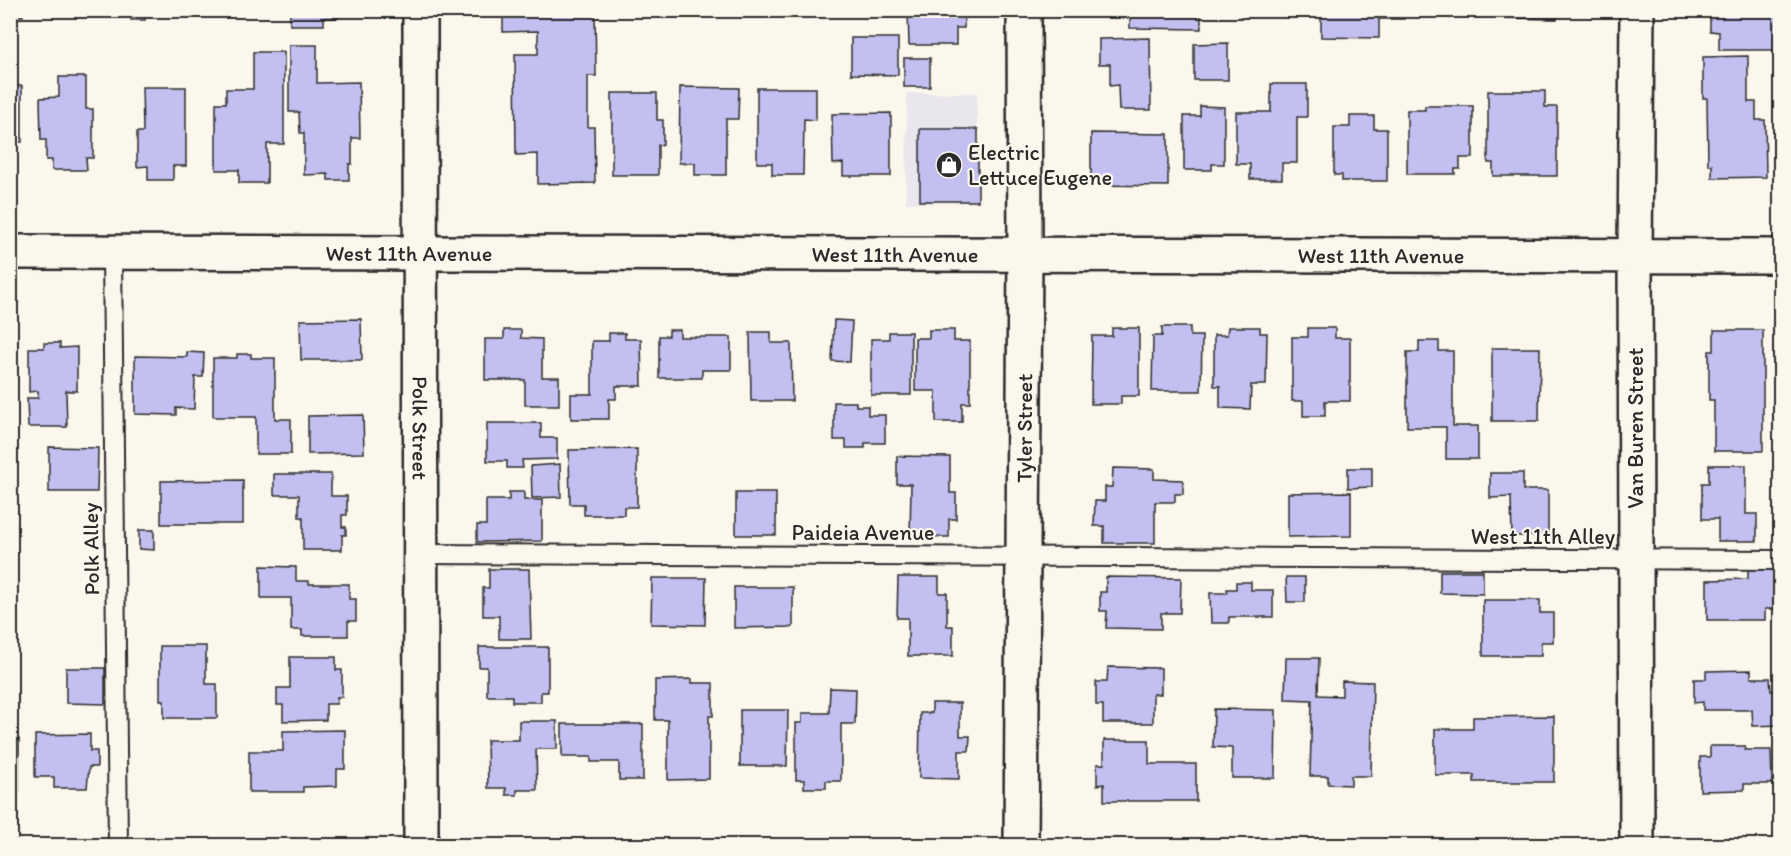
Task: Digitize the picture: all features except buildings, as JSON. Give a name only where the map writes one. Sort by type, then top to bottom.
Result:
[{"type":"street","name":"Polk Street","points":[[420,10],[421,846]]},
{"type":"street","name":"Tyler Street","points":[[1021,846],[1025,254],[1024,10]]},
{"type":"street","name":"Van Buren Street","points":[[1637,10],[1635,255],[1637,846]]},
{"type":"street","name":"West 11th Avenue","points":[[10,252],[1780,256]]},
{"type":"lane","name":"Polk Alley","points":[[112,253],[118,846]]},
{"type":"lane","name":"Paideia Avenue","points":[[420,554],[1023,556],[1305,560]]},
{"type":"lane","name":"West 11th Alley","points":[[1305,560],[1780,560]]},
{"type":"shaded area","points":[[907,93],[977,93],[978,202],[906,203]]},
{"type":"place","name":"Electric Lettuce Eugene","points":[[949,165]]}]
